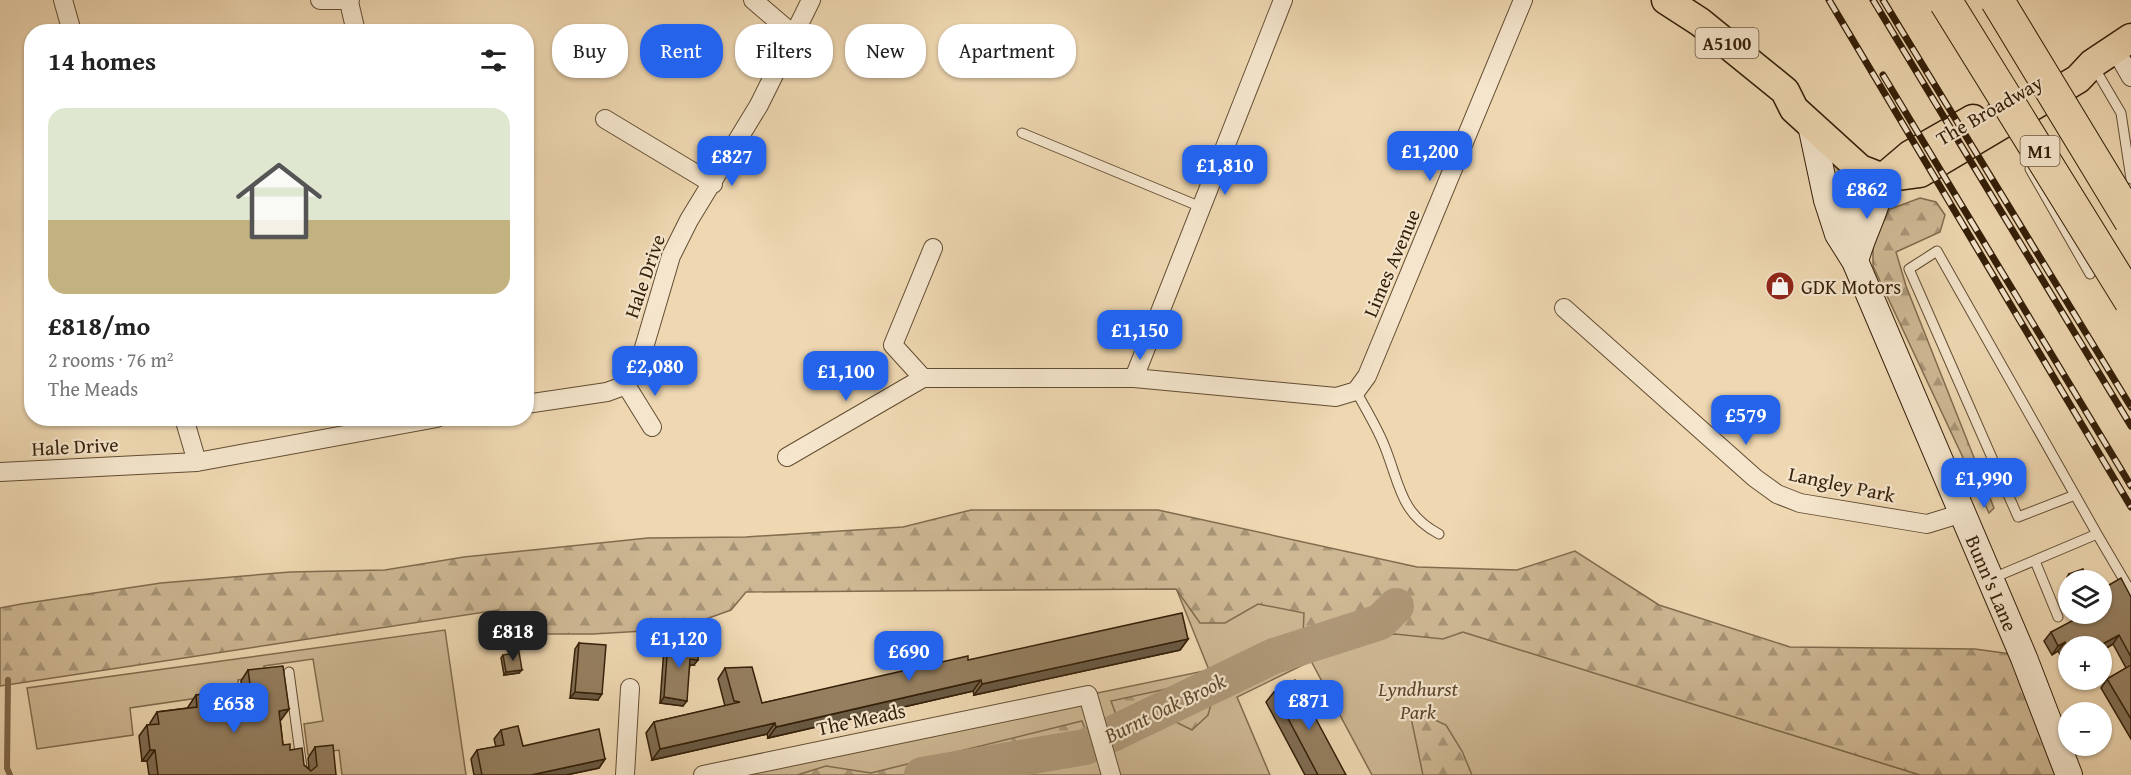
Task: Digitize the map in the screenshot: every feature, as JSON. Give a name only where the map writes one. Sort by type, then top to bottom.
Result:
[{"type":"highway","name":"M1","points":[[1997,0],[2131,221]]},
{"type":"highway","name":"M1","points":[[1946,2],[2131,301]]},
{"type":"main road","name":"A5100","points":[[1666,0],[1700,22],[1785,91],[1794,109],[1860,170],[1883,178]]},
{"type":"main road","name":"The Broadway","points":[[1883,178],[1920,173],[2006,127],[2032,106],[2078,79],[2113,50]]},
{"type":"main road","name":"The Broadway","points":[[2006,127],[2068,65],[2113,50]]},
{"type":"main road","name":"A5100","points":[[1785,91],[1806,96],[1871,153],[1883,178]]},
{"type":"street","points":[[63,0],[70,24]]},
{"type":"street","points":[[320,0],[349,1],[354,24]]},
{"type":"street","points":[[753,0],[781,24]]},
{"type":"street","name":"Hale Drive","points":[[799,24],[811,0]]},
{"type":"street","points":[[1134,378],[1283,0]]},
{"type":"street","name":"Limes Avenue","points":[[1356,391],[1367,376],[1523,0]]},
{"type":"street","points":[[2113,50],[2131,77]]},
{"type":"street","name":"Hale Drive","points":[[626,385],[638,368],[671,255],[772,78]]},
{"type":"street","points":[[605,119],[713,184]]},
{"type":"street","name":"Bunn's Lane","points":[[1811,125],[1827,200],[1838,234],[1855,261],[1963,513],[2069,775]]},
{"type":"street","points":[[1838,234],[1861,186],[1883,178],[1880,200],[1865,226],[1855,261]]},
{"type":"street","points":[[923,378],[893,345],[933,248]]},
{"type":"street","name":"Langley Park","points":[[1564,308],[1755,478],[1777,494],[1800,502],[1927,524],[1963,513]]},
{"type":"street","points":[[787,457],[923,378],[1134,378],[1336,397],[1356,391]]},
{"type":"street","points":[[534,403],[607,392],[626,385],[652,427]]},
{"type":"street","points":[[186,426],[197,462]]},
{"type":"street","name":"Hale Drive","points":[[0,472],[197,462],[393,426]]},
{"type":"street","points":[[625,775],[630,688]]},
{"type":"street","name":"The Meads","points":[[703,775],[1088,695],[1111,775]]},
{"type":"lane","points":[[2113,50],[2131,179]]},
{"type":"lane","points":[[1022,133],[1201,207]]},
{"type":"lane","points":[[2025,159],[2090,274]]},
{"type":"lane","points":[[2075,495],[2018,517],[1909,269],[1937,250],[2131,592]]},
{"type":"lane","points":[[1356,391],[1386,449],[1409,511],[1423,526],[1438,534]]},
{"type":"lane","points":[[1990,579],[2097,534]]},
{"type":"lane","points":[[2035,561],[2058,617]]},
{"type":"lane","points":[[289,672],[303,775]]},
{"type":"green space","points":[[1826,147],[1852,182],[1846,193],[1832,190]]},
{"type":"green space","points":[[1920,198],[1936,202],[1945,215],[1940,232],[1896,252],[1906,286],[1994,508],[1989,513],[1873,266],[1873,242],[1890,209]]},
{"type":"green space","points":[[971,510],[1158,510],[1417,567],[1517,570],[1575,551],[1659,605],[1790,647],[1975,649],[2018,655],[2058,749],[2058,756],[2061,756],[2069,775],[1920,775],[1463,632],[1443,639],[1395,634],[1339,642],[1257,669],[1213,697],[1208,715],[1192,730],[1166,717],[1123,734],[1111,701],[1180,686],[1303,636],[1304,613],[1258,604],[1225,623],[1200,623],[1176,589],[746,592],[731,610],[678,629],[593,634],[520,634],[498,610],[0,686],[0,608],[21,604],[161,583],[290,572],[385,570],[464,557],[648,538],[746,537],[903,527]]},
{"type":"green space","name":"Lyndhurst Park","points":[[1176,588],[1460,631],[1920,775],[1372,775],[1311,661],[1237,697],[1270,775],[699,775],[1209,670]]},
{"type":"green space","points":[[445,630],[466,775],[342,775],[339,750],[308,755],[304,724],[323,721],[313,659],[264,666],[265,676],[238,680],[239,692],[130,708],[133,735],[37,749],[27,688]]},
{"type":"green space","points":[[1409,708],[1446,725],[1462,751],[1472,775],[1423,775]]},
{"type":"green space","points":[[1082,721],[1094,753],[988,775],[797,775],[826,766],[871,773]]},
{"type":"building","points":[[2121,578],[2131,597],[2131,657],[2119,635],[2112,639],[2112,636],[2058,636],[2058,646],[2051,632],[2066,624],[2112,624],[2112,583]]},
{"type":"building","points":[[1182,613],[1188,639],[982,684],[981,680],[776,727],[775,723],[660,749],[654,722],[740,702],[734,701],[725,668],[752,667],[762,703],[968,656],[968,660]]},
{"type":"building","points":[[668,642],[699,644],[698,660],[690,659],[687,701],[664,697]]},
{"type":"building","points":[[579,643],[606,645],[602,694],[575,692]]},
{"type":"building","points":[[519,652],[522,670],[506,672],[503,655]]},
{"type":"building","points":[[2131,665],[2131,719],[2112,687],[2112,676]]},
{"type":"building","points":[[283,666],[289,709],[279,711],[283,745],[290,744],[290,750],[302,748],[304,765],[311,771],[317,766],[315,747],[333,745],[336,775],[158,775],[155,750],[150,750],[147,725],[159,724],[157,712],[197,707],[196,695],[243,690],[242,685],[250,684],[248,670]]},
{"type":"building","points":[[1295,680],[1346,775],[1318,775],[1274,692]]},
{"type":"building","points":[[518,726],[523,746],[599,729],[605,759],[531,775],[482,775],[477,750],[504,745],[501,730]]},
{"type":"waterway","name":"Burnt Oak Brook","points":[[922,775],[1085,747],[1274,656],[1380,622],[1396,606]]},
{"type":"waterway","points":[[8,680],[7,768],[10,775]]},
{"type":"railway","points":[[1829,0],[2131,507]]},
{"type":"railway","points":[[1873,0],[2131,426]]},
{"type":"railway","points":[[1883,0],[2131,407]]},
{"type":"railway","points":[[1883,75],[2131,486]]},
{"type":"place","name":"GDK Motors","points":[[1780,286]]}]
